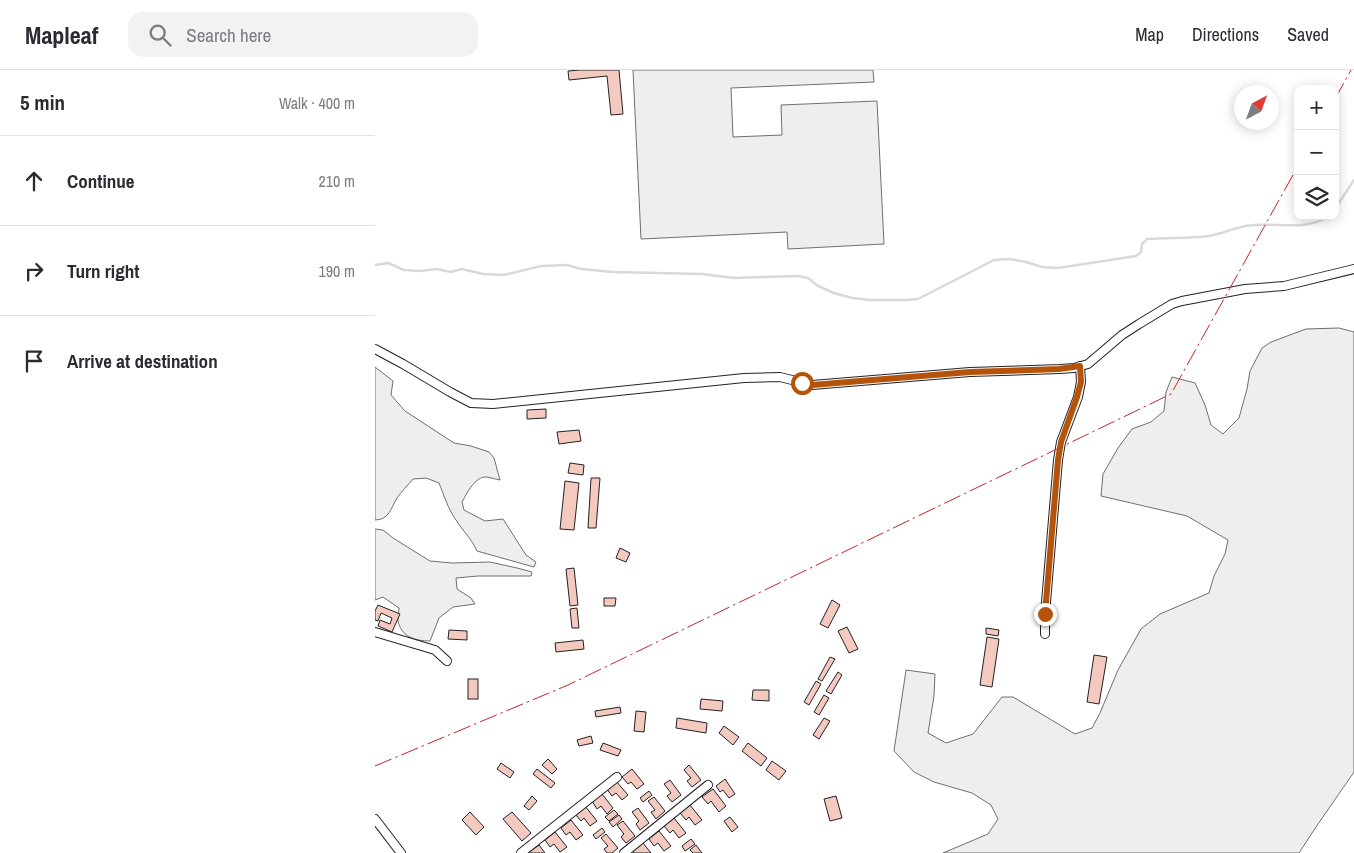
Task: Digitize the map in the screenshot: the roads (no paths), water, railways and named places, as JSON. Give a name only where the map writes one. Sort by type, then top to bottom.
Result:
[{"type":"street","points":[[375,349],[471,403],[493,404],[745,378],[780,378],[812,385],[970,372],[1059,369],[1088,364],[1139,324],[1172,304],[1245,289],[1284,286],[1354,269]]},
{"type":"street","points":[[1045,634],[1058,460],[1061,442],[1081,382],[1080,366]]},
{"type":"street","points":[[375,632],[435,650],[447,661]]},
{"type":"street","points":[[521,853],[617,777]]},
{"type":"street","points":[[624,853],[708,785]]},
{"type":"street","points":[[375,819],[401,853]]},
{"type":"waterway","points":[[1339,203],[1354,180]]},
{"type":"waterway","points":[[375,265],[388,263],[404,270],[436,269],[451,272],[462,269],[483,274],[504,275],[541,266],[567,265],[581,269],[613,272],[702,274],[734,278],[798,276],[808,278],[818,286],[834,293],[852,298],[907,300],[918,299],[994,260],[1009,259],[1042,267],[1058,268],[1136,256],[1141,252],[1142,244],[1147,239],[1209,236],[1254,225],[1302,225],[1322,220]]}]
